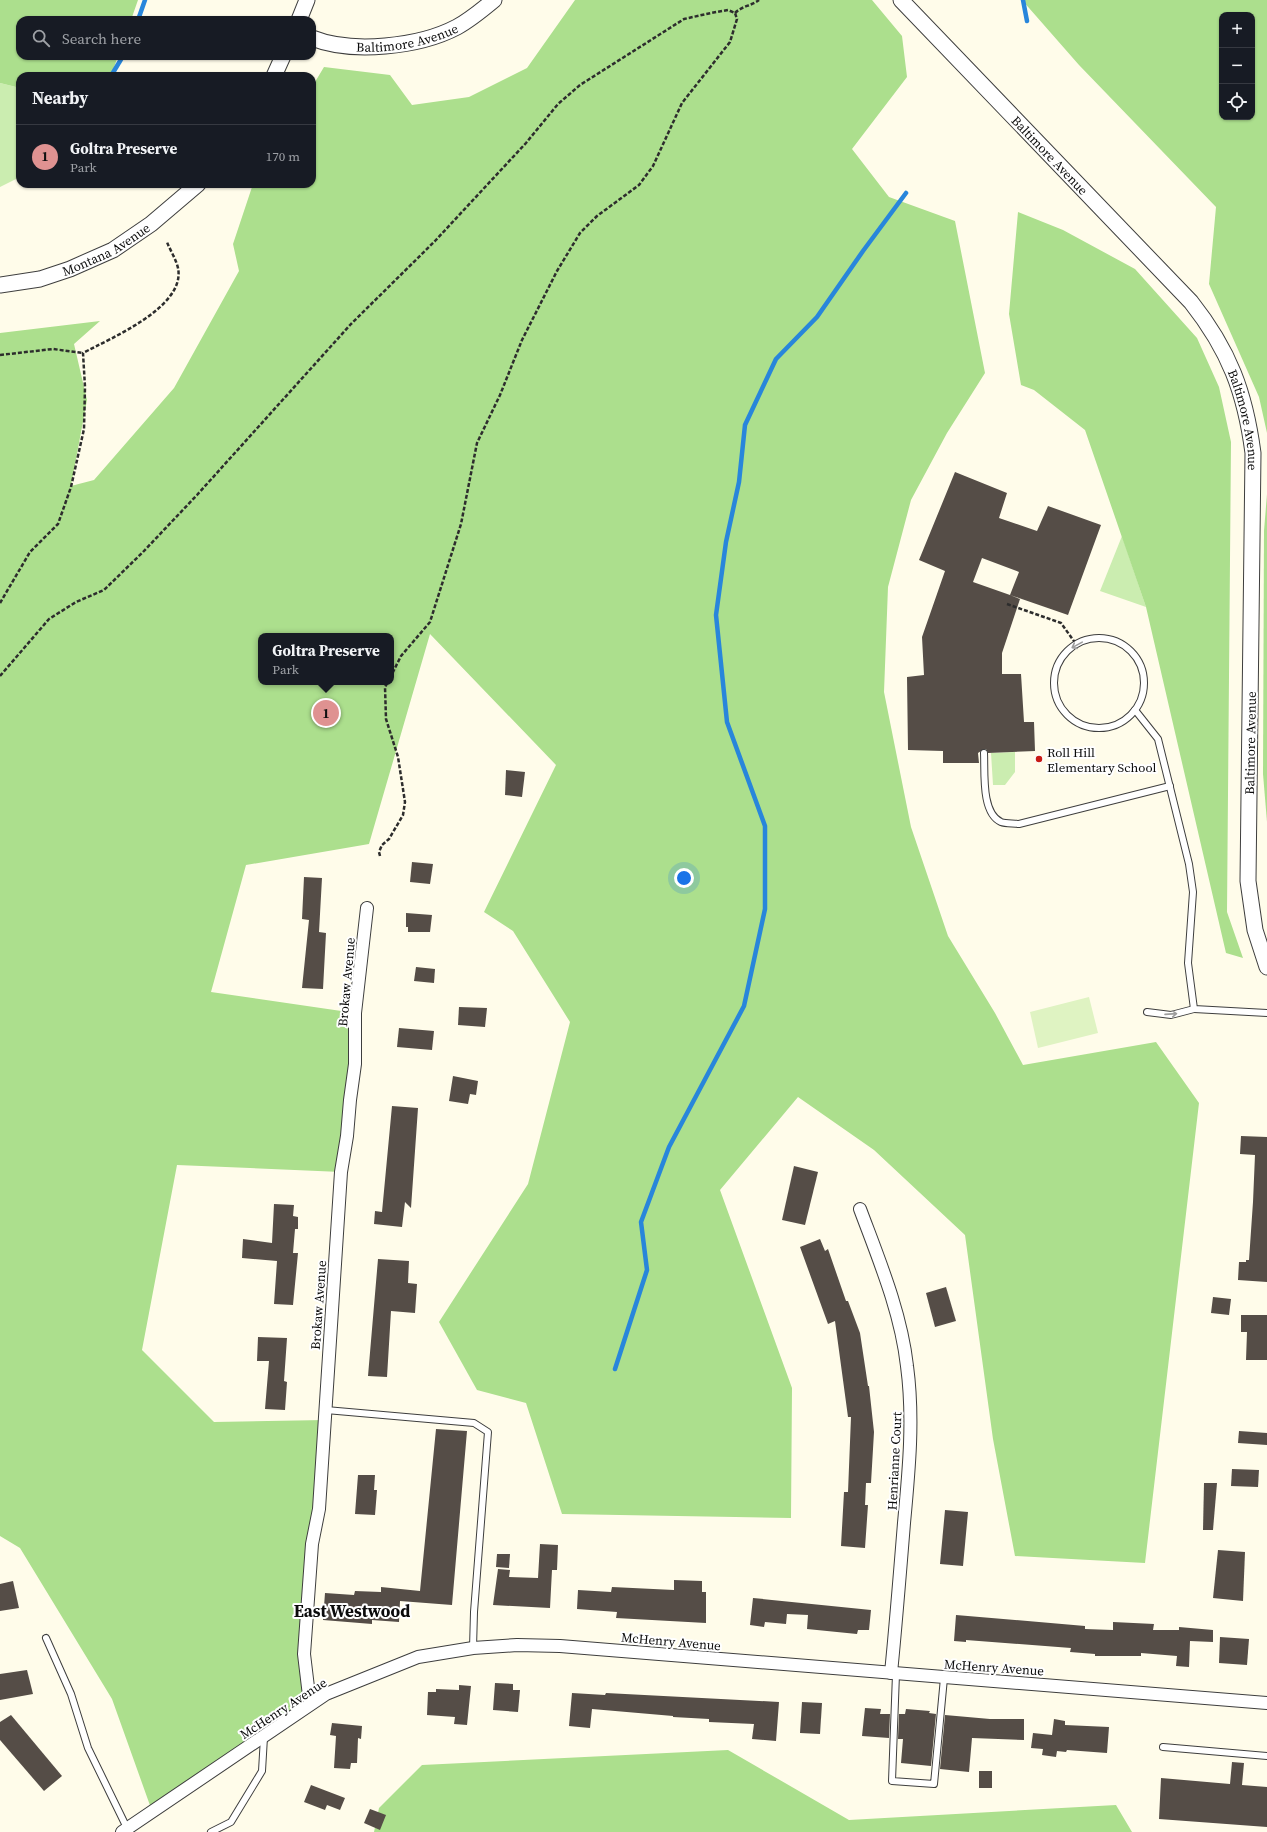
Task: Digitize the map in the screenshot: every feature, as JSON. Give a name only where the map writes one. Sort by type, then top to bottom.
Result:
[{"type":"street","points":[[301,16],[307,0]]},
{"type":"street","name":"Baltimore Avenue","points":[[316,40],[325,43],[346,45],[378,46],[407,43],[434,36],[456,28],[477,15],[494,0]]},
{"type":"street","name":"Baltimore Avenue","points":[[901,0],[1191,302],[1204,318],[1220,343],[1233,369],[1243,396],[1249,424],[1252,453],[1248,881],[1255,930],[1267,967]]},
{"type":"street","points":[[276,72],[281,60]]},
{"type":"street","name":"Montana Avenue","points":[[0,285],[40,279],[63,272],[113,250],[151,224],[193,188]]},
{"type":"street","name":"Brokaw Avenue","points":[[310,1704],[304,1654],[312,1544],[319,1509],[341,1172],[347,1136],[355,1064],[355,1013],[367,908]]},
{"type":"street","name":"Henrianne Court","points":[[860,1209],[887,1282],[899,1322],[907,1364],[911,1399],[911,1441],[894,1674]]},
{"type":"street","name":"McHenry Avenue","points":[[125,1830],[326,1694],[404,1661],[418,1657],[473,1648],[518,1645],[560,1646],[1267,1703]]},
{"type":"lane","points":[[1091,638],[1106,638],[1121,643],[1132,652],[1140,665],[1144,680],[1142,696],[1135,710],[1124,720],[1109,727],[1094,727],[1078,723],[1066,714],[1056,696],[1054,681],[1057,666],[1066,652],[1076,644],[1091,638]]},
{"type":"lane","points":[[1135,710],[1158,739],[1189,864],[1193,892],[1188,963],[1194,1009]]},
{"type":"lane","points":[[984,753],[987,806],[994,817],[1002,823],[1019,824],[1170,786]]},
{"type":"lane","points":[[1147,1012],[1171,1015],[1194,1009],[1267,1013]]},
{"type":"lane","points":[[326,1410],[474,1423],[488,1432],[473,1648]]},
{"type":"lane","points":[[46,1638],[71,1694],[88,1748],[125,1830]]},
{"type":"lane","points":[[894,1674],[892,1781],[934,1784],[944,1678]]},
{"type":"lane","points":[[211,1832],[231,1822],[262,1771],[264,1735]]},
{"type":"lane","points":[[1163,1747],[1267,1756]]},
{"type":"path","points":[[735,13],[739,9],[752,5],[759,0]]},
{"type":"path","points":[[0,676],[49,620],[76,602],[104,590],[143,552],[197,495],[351,324],[435,241],[526,143],[558,104],[580,85],[684,19],[728,10],[735,13],[737,19],[730,42],[682,103],[653,166],[639,185],[597,216],[580,233],[557,271],[522,340],[500,395],[477,443],[461,524],[430,622],[401,656],[394,670]]},
{"type":"path","points":[[0,355],[53,349],[83,353],[150,316],[167,301],[175,290],[178,268],[167,242]]},
{"type":"path","points":[[0,602],[30,552],[58,524],[68,494],[84,429],[85,387],[83,353]]},
{"type":"path","points":[[1007,604],[1061,623],[1076,644]]},
{"type":"path","points":[[380,856],[379,852],[382,845],[389,839],[403,815],[405,802],[398,757],[386,719],[385,688],[386,685]]},
{"type":"green space","points":[[0,0],[138,0],[132,16],[16,16],[16,60],[117,60],[112,72],[16,72],[16,87],[0,83]]},
{"type":"green space","points":[[575,0],[872,0],[902,36],[907,77],[852,149],[889,197],[955,221],[985,373],[947,433],[911,500],[888,587],[884,692],[911,827],[948,936],[995,1013],[1023,1065],[1156,1042],[1199,1103],[1145,1563],[1015,1556],[993,1439],[965,1235],[874,1150],[798,1097],[720,1190],[792,1388],[791,1518],[562,1514],[526,1403],[477,1390],[439,1322],[528,1184],[570,1022],[513,931],[484,912],[556,765],[430,634],[369,844],[246,865],[211,992],[355,1013],[341,1172],[177,1165],[142,1350],[214,1422],[325,1420],[304,1654],[310,1704],[152,1811],[112,1699],[20,1548],[0,1536],[0,333],[100,321],[74,344],[87,400],[71,486],[94,480],[174,388],[239,271],[233,244],[252,188],[316,188],[316,80],[324,67],[390,75],[412,105],[469,97],[527,68]]},
{"type":"green space","points":[[1022,0],[1267,0],[1267,433],[1259,397],[1209,284],[1216,207],[1079,65]]},
{"type":"green space","points":[[0,83],[16,87],[16,179],[0,187]]},
{"type":"green space","points":[[1018,212],[1063,230],[1135,269],[1197,338],[1219,387],[1231,442],[1227,912],[1243,958],[1226,953],[1146,607],[1085,430],[1034,390],[1021,385],[1009,314]]},
{"type":"green space","points":[[1267,494],[1267,822],[1263,774],[1264,531]]},
{"type":"green space","points":[[1122,536],[1146,607],[1100,591]]},
{"type":"green space","points":[[1015,752],[1015,772],[1005,785],[993,785],[991,753]]},
{"type":"green space","points":[[1089,997],[1098,1033],[1038,1048],[1030,1012]]},
{"type":"green space","points":[[728,1750],[849,1820],[1116,1805],[1132,1832],[374,1832],[379,1808],[422,1765]]},
{"type":"building","name":"Roll Hill Elementary School","points":[[955,472],[1007,493],[999,518],[1037,531],[1048,506],[1101,525],[1068,615],[1010,595],[1020,599],[1002,653],[1002,674],[1021,674],[1024,722],[1034,722],[1035,751],[988,753],[986,749],[984,749],[978,753],[979,763],[943,763],[943,751],[908,750],[907,677],[924,675],[922,637],[945,571],[919,560]],"holes":[[[982,558],[1019,572],[1010,595],[973,582]]]},
{"type":"building","points":[[506,770],[525,772],[522,797],[505,795]]},
{"type":"building","points":[[412,862],[433,864],[430,884],[410,882]]},
{"type":"building","points":[[304,877],[322,878],[319,932],[326,933],[323,989],[302,988],[309,920],[302,919]]},
{"type":"building","points":[[406,913],[432,915],[430,932],[408,932],[408,927],[406,927]]},
{"type":"building","points":[[416,967],[435,969],[434,983],[414,981]]},
{"type":"building","points":[[459,1007],[487,1008],[485,1027],[458,1025]]},
{"type":"building","points":[[399,1028],[434,1031],[432,1050],[397,1047]]},
{"type":"building","points":[[453,1076],[478,1081],[476,1095],[470,1094],[468,1104],[449,1101]]},
{"type":"building","points":[[392,1106],[418,1108],[411,1208],[405,1202],[402,1227],[374,1224],[375,1211],[382,1212]]},
{"type":"building","points":[[1241,1136],[1267,1137],[1267,1282],[1238,1280],[1239,1262],[1246,1262],[1246,1260],[1249,1260],[1255,1155],[1240,1154]]},
{"type":"building","points":[[794,1166],[818,1172],[805,1225],[782,1220]]},
{"type":"building","points":[[274,1204],[294,1205],[293,1216],[298,1217],[298,1229],[295,1229],[293,1253],[298,1253],[293,1305],[274,1304],[277,1261],[242,1258],[243,1239],[272,1243]]},
{"type":"building","points":[[820,1239],[825,1251],[828,1249],[846,1301],[848,1301],[860,1333],[869,1386],[874,1432],[871,1483],[866,1483],[865,1505],[868,1505],[865,1548],[841,1546],[844,1492],[848,1492],[851,1417],[848,1417],[835,1321],[828,1324],[800,1247]]},
{"type":"building","points":[[378,1259],[409,1261],[408,1283],[417,1284],[415,1313],[391,1311],[387,1377],[368,1376]]},
{"type":"building","points":[[946,1287],[956,1321],[935,1327],[926,1293]]},
{"type":"building","points":[[1213,1297],[1231,1299],[1229,1315],[1211,1313]]},
{"type":"building","points":[[1241,1315],[1267,1315],[1267,1360],[1246,1360],[1247,1332],[1241,1332]]},
{"type":"building","points":[[258,1337],[287,1338],[284,1381],[287,1382],[285,1410],[265,1409],[269,1361],[257,1361]]},
{"type":"building","points":[[436,1429],[467,1431],[452,1605],[400,1601],[399,1622],[372,1620],[372,1624],[323,1620],[325,1593],[354,1595],[355,1591],[381,1592],[381,1587],[420,1591]]},
{"type":"building","points":[[1239,1431],[1267,1433],[1267,1445],[1238,1443]]},
{"type":"building","points":[[1232,1469],[1259,1470],[1258,1487],[1231,1486]]},
{"type":"building","points":[[358,1475],[375,1475],[374,1490],[377,1490],[375,1515],[355,1514]]},
{"type":"building","points":[[1204,1483],[1217,1483],[1213,1530],[1203,1530]]},
{"type":"building","points":[[945,1510],[968,1512],[963,1566],[940,1564]]},
{"type":"building","points":[[540,1544],[558,1545],[557,1570],[552,1570],[550,1608],[493,1605],[498,1569],[510,1570],[509,1577],[538,1578]]},
{"type":"building","points":[[1218,1550],[1245,1552],[1243,1601],[1213,1598]]},
{"type":"building","points":[[497,1554],[510,1554],[509,1568],[496,1567]]},
{"type":"building","points":[[674,1580],[702,1581],[702,1592],[706,1592],[706,1623],[616,1618],[617,1612],[577,1609],[578,1590],[611,1592],[612,1587],[674,1590]]},
{"type":"building","points":[[13,1581],[19,1608],[0,1611],[0,1584]]},
{"type":"building","points":[[753,1598],[871,1610],[869,1630],[858,1630],[857,1634],[807,1629],[808,1615],[787,1614],[786,1624],[765,1622],[764,1627],[750,1625]]},
{"type":"building","points":[[956,1615],[1085,1626],[1085,1629],[1113,1630],[1113,1622],[1154,1624],[1153,1630],[1179,1630],[1179,1627],[1213,1630],[1213,1642],[1190,1641],[1189,1667],[1176,1666],[1177,1656],[1141,1653],[1141,1656],[1095,1656],[1095,1654],[1070,1652],[1071,1648],[966,1640],[966,1642],[954,1641]]},
{"type":"building","points":[[1220,1637],[1249,1639],[1247,1665],[1219,1663]]},
{"type":"building","points":[[27,1670],[33,1694],[0,1700],[0,1674]]},
{"type":"building","points":[[495,1683],[513,1684],[513,1690],[520,1690],[518,1712],[493,1710]]},
{"type":"building","points":[[459,1685],[471,1686],[467,1725],[454,1724],[455,1717],[427,1715],[428,1692],[436,1692],[436,1689],[459,1690]]},
{"type":"building","points":[[572,1693],[605,1695],[606,1693],[779,1702],[776,1741],[752,1739],[754,1724],[709,1722],[709,1719],[592,1709],[590,1728],[569,1726]]},
{"type":"building","points":[[802,1702],[822,1703],[820,1734],[800,1733]]},
{"type":"building","points":[[865,1708],[881,1709],[880,1714],[890,1714],[889,1738],[862,1736]]},
{"type":"building","points":[[906,1709],[930,1711],[929,1713],[936,1714],[931,1766],[901,1763],[903,1739],[898,1739],[899,1714],[905,1714]]},
{"type":"building","points":[[11,1715],[62,1776],[44,1791],[0,1740],[0,1722]]},
{"type":"building","points":[[945,1715],[990,1719],[1024,1719],[1024,1740],[972,1738],[969,1772],[940,1769]]},
{"type":"building","points":[[1054,1719],[1065,1721],[1065,1725],[1109,1727],[1107,1753],[1067,1750],[1066,1752],[1057,1751],[1056,1757],[1042,1755],[1043,1749],[1031,1748],[1033,1733],[1052,1735]]},
{"type":"building","points":[[332,1723],[362,1726],[361,1739],[358,1738],[357,1763],[351,1763],[350,1769],[334,1768],[336,1736],[330,1735]]},
{"type":"building","points":[[1232,1762],[1244,1763],[1242,1785],[1267,1787],[1267,1827],[1159,1819],[1161,1778],[1230,1784]]},
{"type":"building","points":[[979,1771],[992,1771],[992,1788],[979,1788]]},
{"type":"building","points":[[311,1785],[345,1798],[340,1810],[327,1805],[325,1810],[304,1802]]},
{"type":"building","points":[[370,1809],[386,1815],[380,1830],[364,1823]]},
{"type":"waterway","points":[[139,16],[145,0]]},
{"type":"waterway","points":[[1023,0],[1027,21]]},
{"type":"waterway","points":[[113,72],[121,60]]},
{"type":"waterway","points":[[615,1369],[647,1270],[641,1222],[669,1147],[744,1006],[765,909],[765,826],[727,722],[716,615],[726,542],[739,482],[745,425],[776,359],[817,317],[906,193]]},
{"type":"place","name":"Goltra Preserve","points":[[326,713]]},
{"type":"place","name":"Roll Hill Elementary School","points":[[1039,759]]},
{"type":"district","name":"East Westwood","points":[[352,1611]]}]
